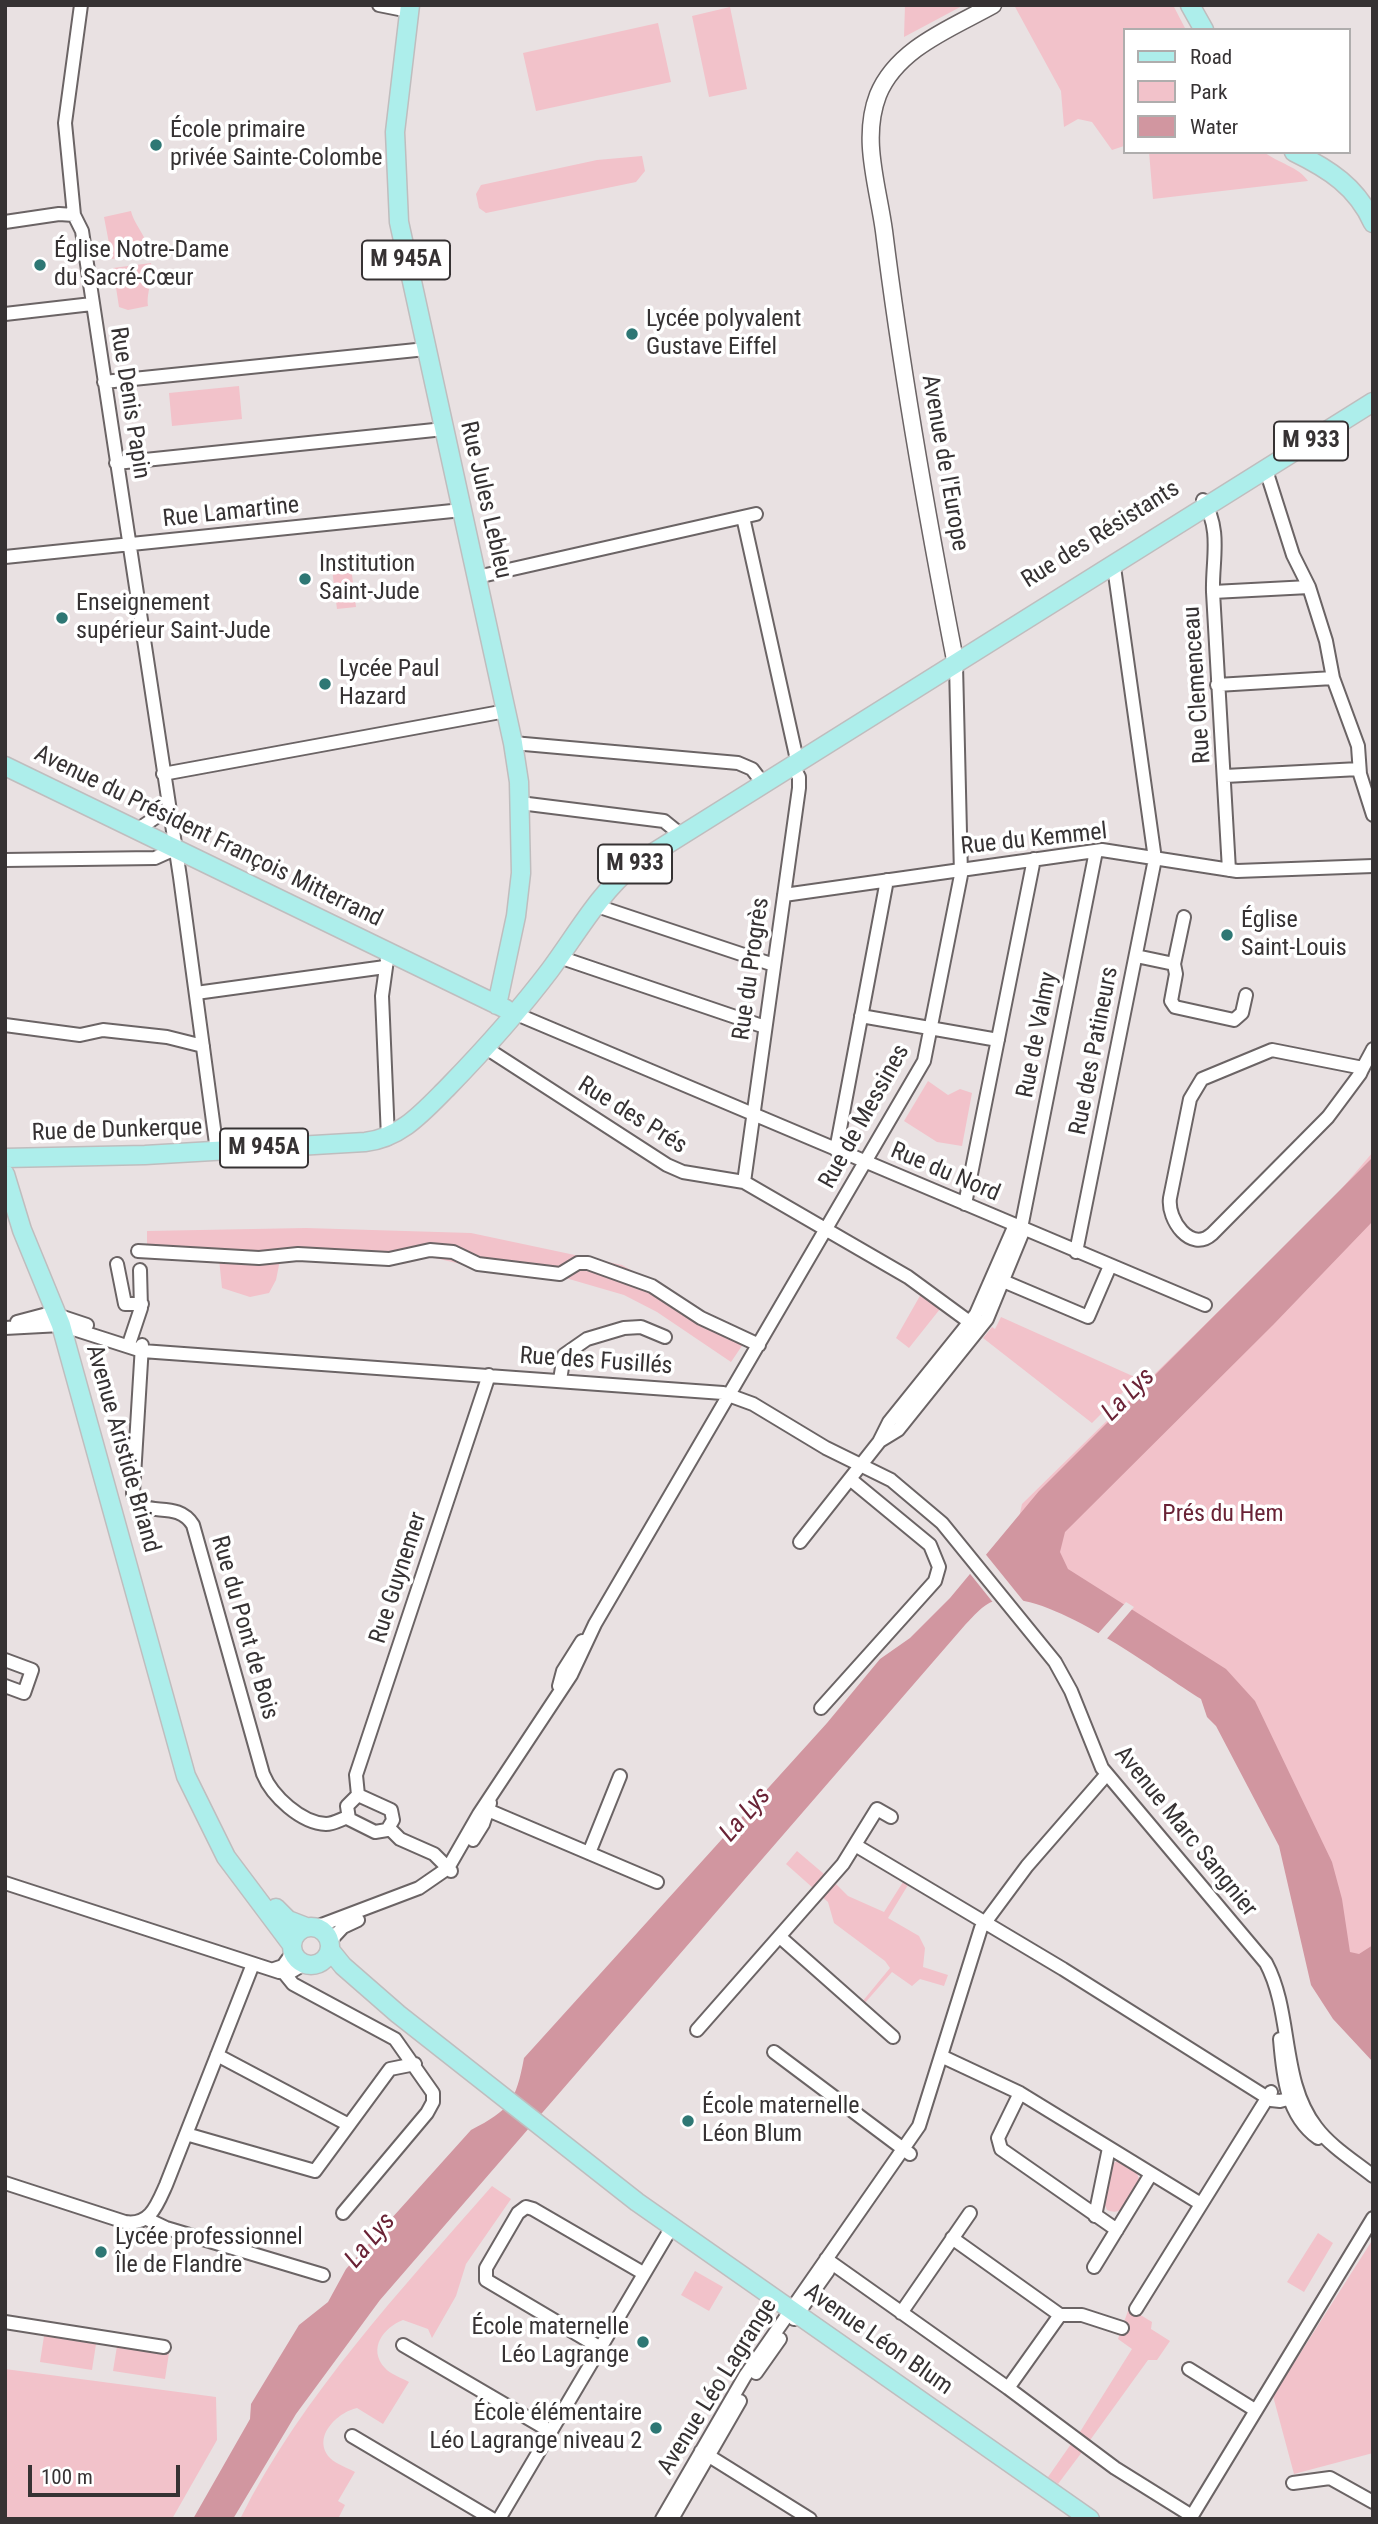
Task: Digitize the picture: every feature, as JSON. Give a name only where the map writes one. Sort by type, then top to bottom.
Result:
[{"type":"main road","points":[[1190,5],[1203,28]]},
{"type":"main road","name":"Rue Jules Lebleu","points":[[409,8],[396,107],[395,185],[400,229],[513,743],[520,803],[520,895],[497,1005]]},
{"type":"main road","points":[[1298,154],[1325,167],[1345,184],[1359,198],[1373,223]]},
{"type":"main road","name":"Rue des Résistants","points":[[514,1013],[629,869],[858,722],[896,703],[956,661],[1205,504],[1373,393]]},
{"type":"main road","name":"Rue des Résistants","points":[[956,661],[1114,567],[1205,504],[1266,470],[1373,402]]},
{"type":"main road","name":"Avenue du Président François Mitterrand","points":[[5,766],[175,849],[387,960],[514,1013]]},
{"type":"main road","name":"Rue de Dunkerque","points":[[5,1158],[217,1151],[365,1142],[388,1138],[410,1124],[486,1048],[514,1013]]},
{"type":"main road","name":"Avenue Aristide Briand","points":[[5,1174],[38,1270],[59,1319],[136,1587],[162,1696],[194,1797],[226,1857],[311,1953],[398,2014],[475,2075]]},
{"type":"main road","name":"Avenue Aristide Briand","points":[[136,1587],[153,1634],[189,1760],[211,1813],[232,1850],[261,1891],[285,1917],[326,1933],[311,1953]]},
{"type":"main road","points":[[311,1927],[296,1934],[311,1953]]},
{"type":"main road","name":"Avenue Léon Blum","points":[[475,2075],[671,2228],[1079,2519]]},
{"type":"main road","name":"Avenue Léon Blum","points":[[792,2315],[1090,2519]]},
{"type":"street","name":"Rue Denis Papin","points":[[81,5],[65,116],[74,215],[80,224],[93,304],[180,877],[217,1151]]},
{"type":"street","points":[[379,5],[409,8]]},
{"type":"street","name":"Avenue de l'Europe","points":[[888,268],[870,201],[861,150],[861,122],[869,91],[881,68],[902,47],[980,5]]},
{"type":"street","name":"Avenue de l'Europe","points":[[956,661],[888,268],[870,146],[871,124],[878,95],[890,74],[910,53],[993,5]]},
{"type":"street","points":[[5,222],[59,214],[74,215]]},
{"type":"street","points":[[5,314],[93,304]]},
{"type":"street","points":[[104,382],[425,349]]},
{"type":"street","points":[[116,463],[444,429]]},
{"type":"street","points":[[1266,470],[1293,555],[1308,587],[1326,641],[1333,678],[1358,746],[1359,769],[1373,815]]},
{"type":"street","name":"Rue Clemenceau","points":[[1205,504],[1213,522],[1216,563],[1213,592],[1229,870]]},
{"type":"street","name":"Rue Lamartine","points":[[5,557],[462,510]]},
{"type":"street","points":[[477,576],[757,514]]},
{"type":"street","name":"Rue du Progrès","points":[[743,517],[799,784],[744,1182]]},
{"type":"street","name":"Rue des Patineurs","points":[[1076,1252],[1155,859],[1114,567]]},
{"type":"street","points":[[1213,592],[1308,587]]},
{"type":"street","name":"Rue de Messines","points":[[449,1869],[583,1653],[592,1630],[923,1065],[961,869],[956,661]]},
{"type":"street","points":[[1217,685],[1333,678]]},
{"type":"street","points":[[163,774],[506,711]]},
{"type":"street","points":[[513,743],[738,763],[750,767],[762,782]]},
{"type":"street","points":[[1225,776],[1359,769]]},
{"type":"street","points":[[520,803],[663,821],[680,834]]},
{"type":"street","points":[[137,830],[168,809]]},
{"type":"street","points":[[5,860],[155,858],[175,849]]},
{"type":"street","name":"Rue du Kemmel","points":[[784,895],[1096,850],[1229,870],[1373,866]]},
{"type":"street","name":"Rue de Valmy","points":[[1020,1227],[1096,850]]},
{"type":"street","points":[[965,1204],[1034,859]]},
{"type":"street","points":[[836,1150],[887,880]]},
{"type":"street","points":[[597,906],[774,965]]},
{"type":"street","points":[[1184,917],[1174,964],[1176,974],[1171,1001],[1175,1007],[1234,1020],[1242,1013],[1246,995]]},
{"type":"street","points":[[1136,956],[1174,964]]},
{"type":"street","points":[[559,957],[765,1027]]},
{"type":"street","points":[[196,993],[387,960],[382,996],[388,1138]]},
{"type":"street","name":"Rue du Nord","points":[[514,1013],[1205,1305]]},
{"type":"street","points":[[861,1016],[998,1040]]},
{"type":"street","points":[[5,1025],[80,1035],[103,1030],[167,1037],[203,1046]]},
{"type":"street","name":"Rue des Prés","points":[[486,1048],[673,1169],[744,1182],[908,1277],[975,1326]]},
{"type":"street","points":[[1363,1068],[1272,1050],[1199,1082],[1190,1099],[1170,1198],[1169,1209],[1176,1225],[1192,1239],[1199,1241],[1208,1238],[1328,1117],[1363,1068],[1373,1049]]},
{"type":"street","points":[[800,1542],[880,1441],[898,1430],[975,1326],[1003,1281],[1020,1227]]},
{"type":"street","points":[[975,1326],[1020,1227]]},
{"type":"street","points":[[138,1251],[259,1258],[311,1254],[389,1259],[430,1250],[453,1252],[478,1265],[560,1275],[578,1264],[588,1263],[652,1286],[701,1318],[759,1345]]},
{"type":"street","points":[[117,1265],[126,1308],[142,1304]]},
{"type":"street","points":[[1003,1281],[1088,1317],[1110,1266]]},
{"type":"street","points":[[135,1346],[142,1304],[140,1270]]},
{"type":"street","points":[[5,1327],[59,1319]]},
{"type":"street","name":"Rue des Fusillés","points":[[59,1319],[135,1346],[178,1352],[729,1394],[753,1404],[826,1448],[891,1479],[918,1499],[964,1548]]},
{"type":"street","points":[[560,1380],[564,1355],[587,1339],[636,1327],[665,1337]]},
{"type":"street","name":"Rue du Pont de Bois","points":[[135,1346],[135,1501],[143,1508],[177,1510],[193,1525],[263,1774],[272,1793],[286,1805],[319,1822],[332,1823],[348,1817]]},
{"type":"street","name":"Rue Guynemer","points":[[348,1817],[349,1802],[358,1795],[356,1775],[489,1375]]},
{"type":"street","points":[[821,1708],[935,1581],[939,1567],[930,1545],[850,1479]]},
{"type":"street","name":"Avenue Marc Sangnier","points":[[964,1548],[1025,1622],[1066,1681],[1094,1754],[1107,1774],[1261,1957],[1277,1993],[1293,2093],[1306,2129],[1373,2176]]},
{"type":"street","points":[[5,1660],[33,1670],[24,1693],[5,1686]]},
{"type":"street","name":"Avenue Léo Lagrange","points":[[672,2519],[745,2375],[792,2315],[907,2152],[927,2104],[975,1940],[984,1923],[1027,1866],[1107,1774]]},
{"type":"street","points":[[589,1853],[620,1776]]},
{"type":"street","points":[[348,1817],[375,1832],[383,1833],[389,1828],[393,1818],[389,1808],[358,1795]]},
{"type":"street","points":[[485,1809],[657,1882]]},
{"type":"street","points":[[697,2030],[843,1864],[877,1809],[891,1817]]},
{"type":"street","points":[[389,1828],[400,1839],[434,1854],[449,1869]]},
{"type":"street","points":[[855,1845],[1275,2101],[1293,2093]]},
{"type":"street","points":[[311,1927],[419,1888],[449,1869]]},
{"type":"street","points":[[278,1970],[311,1953],[349,1923],[430,1890],[449,1869]]},
{"type":"street","points":[[5,1883],[278,1970],[296,1986],[390,2035],[415,2064],[433,2093],[430,2108],[343,2213]]},
{"type":"street","points":[[780,1937],[893,2037]]},
{"type":"street","points":[[5,2183],[125,2222],[136,2223],[147,2218],[161,2196],[253,1964]]},
{"type":"street","points":[[774,2052],[907,2152]]},
{"type":"street","points":[[217,2055],[349,2125]]},
{"type":"street","points":[[941,2056],[1020,2094],[1201,2204]]},
{"type":"street","points":[[186,2134],[315,2171],[390,2069],[415,2064]]},
{"type":"street","points":[[1020,2094],[998,2138],[998,2146],[1116,2230]]},
{"type":"street","points":[[1136,2309],[1269,2095]]},
{"type":"street","points":[[1095,2216],[1109,2148]]},
{"type":"street","points":[[1094,2267],[1151,2174]]},
{"type":"street","points":[[599,2347],[489,2283],[485,2272],[502,2240],[519,2213],[529,2207],[643,2273]]},
{"type":"street","points":[[901,2313],[970,2213]]},
{"type":"street","points":[[147,2218],[166,2228],[323,2275]]},
{"type":"street","points":[[830,2261],[1115,2468],[1191,2518],[1373,2218]]},
{"type":"street","points":[[499,2519],[671,2228]]},
{"type":"street","points":[[952,2238],[1059,2315],[1082,2315],[1122,2328]]},
{"type":"street","points":[[1008,2388],[1059,2315]]},
{"type":"street","points":[[5,2322],[164,2347]]},
{"type":"street","points":[[403,2345],[550,2431]]},
{"type":"street","points":[[1189,2369],[1255,2410]]},
{"type":"street","points":[[352,2436],[492,2519]]},
{"type":"street","points":[[705,2453],[810,2519]]},
{"type":"street","name":"Avenue Léo Lagrange","points":[[662,2519],[705,2453]]},
{"type":"street","points":[[1293,2483],[1330,2478],[1373,2502]]},
{"type":"green space","points":[[905,5],[964,5],[904,37]]},
{"type":"green space","points":[[1014,5],[1173,5],[1185,28],[1122,28],[1122,147],[1112,150],[1092,122],[1078,119],[1064,127],[1061,91]]},
{"type":"green space","points":[[730,7],[747,89],[709,97],[692,16]]},
{"type":"green space","points":[[658,23],[671,82],[536,111],[523,53]]},
{"type":"green space","points":[[1149,154],[1267,154],[1299,172],[1308,181],[1153,199]]},
{"type":"green space","points":[[642,156],[645,171],[636,182],[486,213],[479,208],[476,194],[481,185],[597,160]]},
{"type":"green space","points":[[131,211],[149,253],[112,259],[104,217]]},
{"type":"green space","points":[[151,263],[148,306],[128,310],[119,307],[113,268]]},
{"type":"green space","points":[[239,386],[242,419],[172,426],[169,393]]},
{"type":"green space","points":[[351,567],[356,607],[337,609],[332,569]]},
{"type":"green space","points":[[928,1081],[948,1095],[960,1089],[972,1093],[962,1146],[937,1142],[904,1121]]},
{"type":"green space","name":"Prés du Hem","points":[[1373,1152],[1373,2056],[1285,1842],[1202,1697],[1016,1531],[1022,1504],[1332,1200]]},
{"type":"green space","points":[[306,1228],[471,1233],[622,1265],[748,1337],[731,1362],[657,1312],[624,1295],[569,1279],[486,1270],[431,1257],[403,1264],[280,1260],[276,1280],[269,1293],[250,1297],[222,1288],[219,1259],[147,1257],[147,1231]]},
{"type":"green space","points":[[921,1294],[940,1309],[909,1348],[896,1338]]},
{"type":"green space","points":[[1001,1317],[1137,1378],[1092,1423],[983,1338],[992,1327],[995,1329]]},
{"type":"green space","points":[[797,1851],[824,1874],[813,1888],[786,1864]]},
{"type":"green space","points":[[834,1882],[848,1896],[884,1912],[903,1882],[908,1885],[888,1918],[919,1936],[925,1948],[923,1967],[948,1975],[944,1986],[920,1979],[912,1986],[892,1972],[864,2004],[862,2002],[890,1968],[885,1961],[834,1923],[828,1902],[821,1896]]},
{"type":"green space","points":[[1117,2161],[1135,2169],[1140,2181],[1128,2204],[1114,2212],[1107,2210],[1103,2201],[1112,2164]]},
{"type":"green space","points":[[492,2186],[511,2199],[466,2264],[456,2296],[432,2338],[428,2329],[403,2320],[384,2333],[380,2340],[380,2361],[390,2372],[409,2382],[383,2424],[357,2408],[335,2420],[325,2434],[325,2450],[330,2458],[355,2472],[338,2501],[345,2505],[338,2519],[240,2519],[265,2473],[323,2386],[389,2304]]},
{"type":"green space","points":[[1318,2233],[1333,2243],[1304,2292],[1287,2282]]},
{"type":"green space","points":[[1373,2239],[1373,2453],[1294,2474],[1273,2396]]},
{"type":"green space","points":[[695,2271],[723,2287],[709,2311],[681,2295]]},
{"type":"green space","points":[[1129,2308],[1152,2322],[1151,2329],[1170,2341],[1157,2360],[1148,2360],[1088,2443],[1078,2435],[1132,2349],[1118,2339]]},
{"type":"green space","points":[[44,2336],[96,2344],[92,2370],[40,2362]]},
{"type":"green space","points":[[117,2346],[169,2353],[165,2379],[113,2371]]},
{"type":"green space","points":[[5,2369],[216,2397],[217,2440],[172,2519],[5,2519]]},
{"type":"green space","points":[[1071,2444],[1082,2452],[1058,2484],[1048,2477]]},
{"type":"water","name":"La Lys","points":[[1373,1157],[1373,1221],[1273,1325],[1065,1532],[1060,1552],[1068,1569],[1226,1669],[1255,1701],[1332,1862],[1342,1899],[1350,1952],[1359,1954],[1373,1945],[1373,2062],[1333,2019],[1311,1985],[1279,1846],[1216,1726],[1207,1717],[1201,1699],[1100,1634],[1070,1618],[1041,1606],[1015,1600],[994,1601],[982,1608],[965,1625],[380,2300],[296,2414],[233,2519],[193,2519],[250,2419],[251,2404],[299,2325],[328,2302],[346,2269],[471,2130],[495,2116],[509,2103],[518,2085],[524,2058],[827,1723],[880,1659],[910,1638],[950,1598],[1039,1491]]},
{"type":"pier","points":[[983,1551],[1025,1603],[995,1605],[967,1570]]},
{"type":"pier","points":[[1126,1602],[1134,1607],[1104,1642],[1096,1636]]},
{"type":"place","name":"École primaire privée Sainte-Colombe","points":[[156,145]]},
{"type":"place","name":"Église Notre-Dame du Sacré-Cœur","points":[[40,265]]},
{"type":"place","name":"Lycée polyvalent Gustave Eiffel","points":[[632,334]]},
{"type":"place","name":"Institution Saint-Jude","points":[[305,579]]},
{"type":"place","name":"Enseignement supérieur Saint-Jude","points":[[62,618]]},
{"type":"place","name":"Lycée Paul Hazard","points":[[325,684]]},
{"type":"place","name":"Église Saint-Louis","points":[[1227,935]]},
{"type":"place","name":"École maternelle Léon Blum","points":[[688,2121]]},
{"type":"place","name":"Lycée professionnel Île de Flandre","points":[[101,2252]]},
{"type":"place","name":"École maternelle Léo Lagrange","points":[[643,2342]]},
{"type":"place","name":"École élémentaire Léo Lagrange niveau 2","points":[[656,2428]]}]
